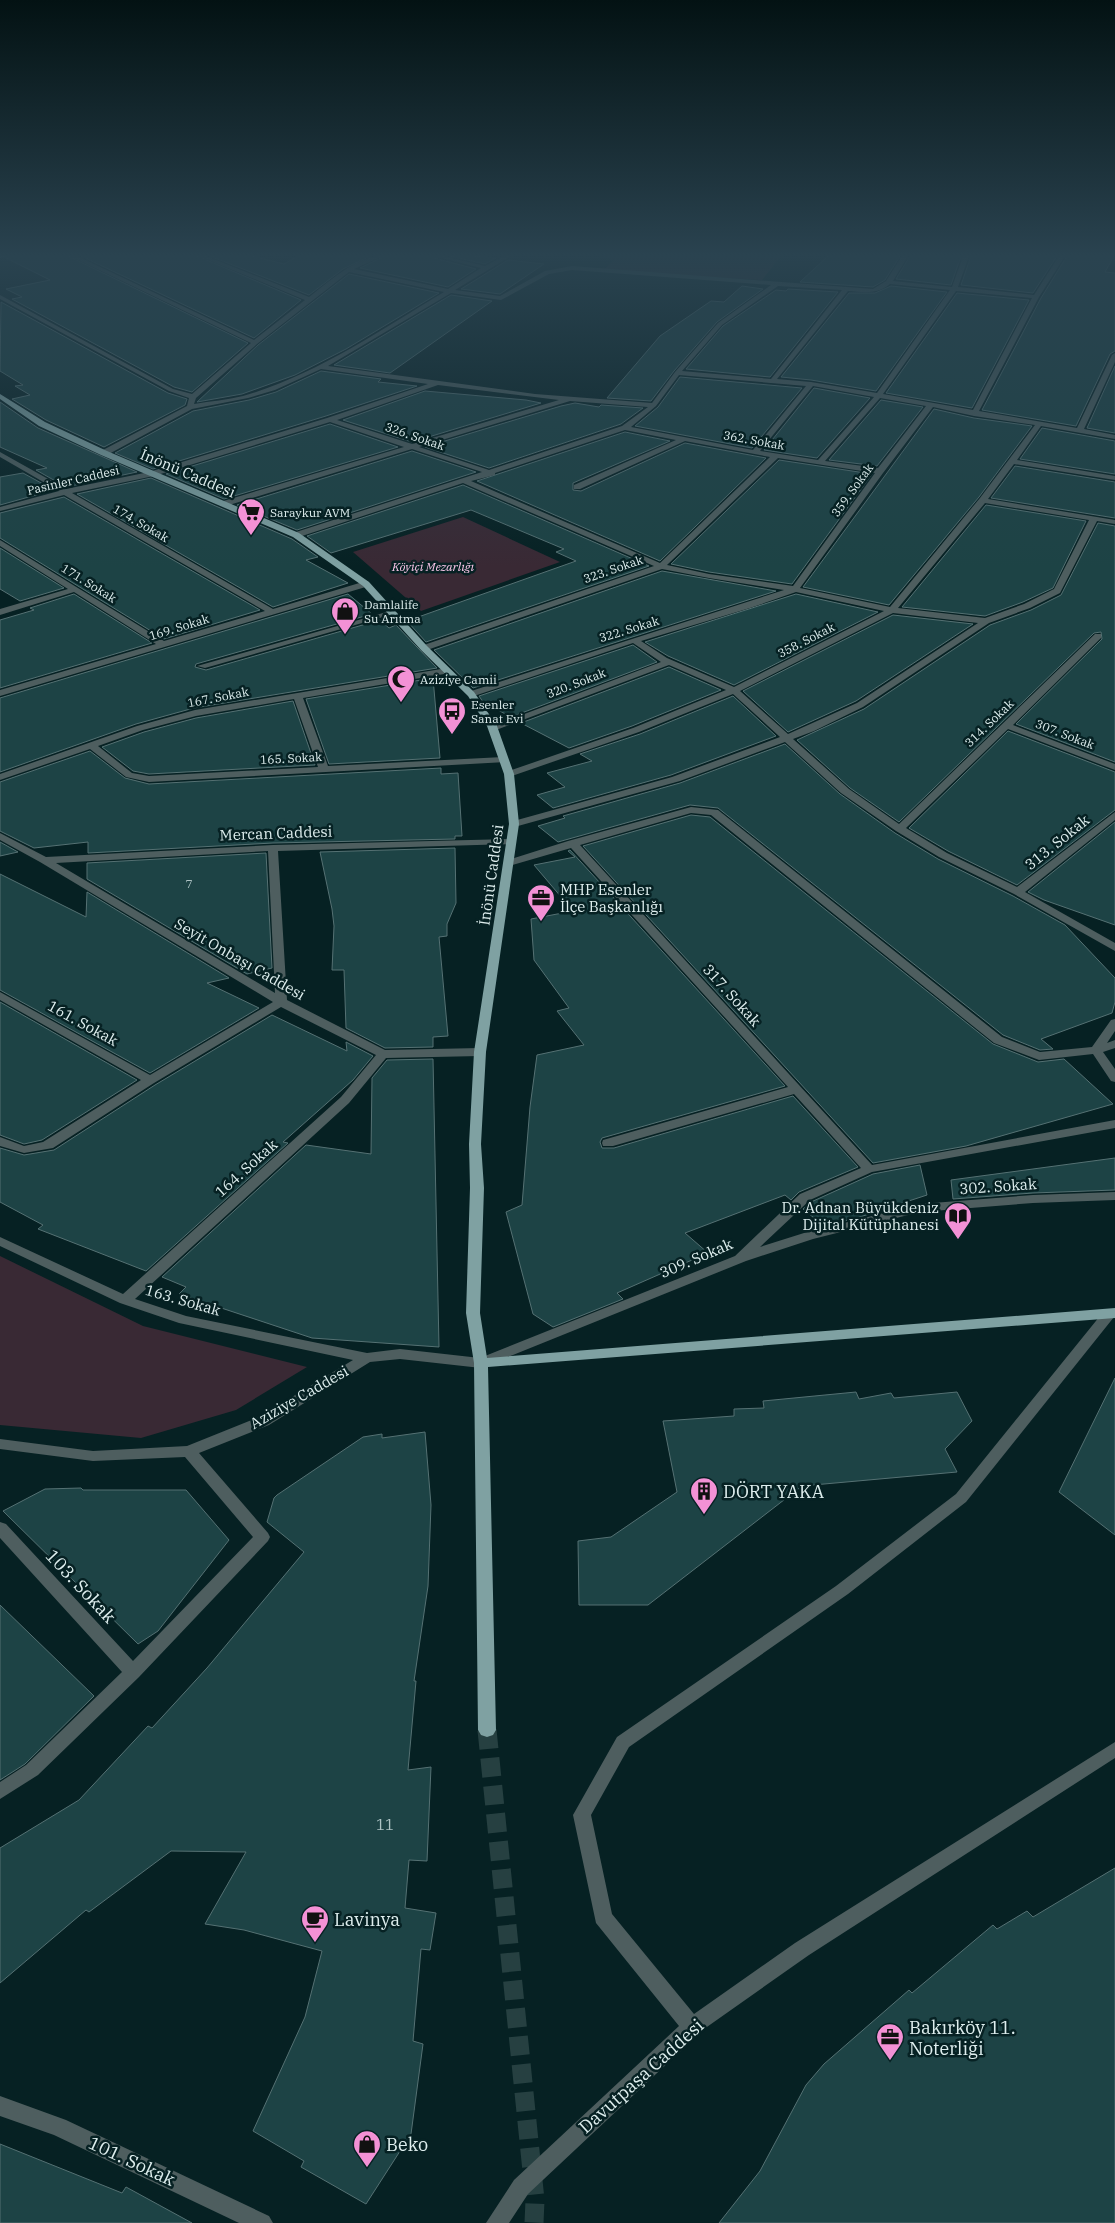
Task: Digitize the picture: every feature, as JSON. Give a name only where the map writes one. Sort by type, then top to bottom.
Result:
[{"type":"main road","name":"İnönü Caddesi","points":[[0,396],[42,424],[151,474],[296,535],[366,584],[424,648],[471,694],[493,728],[509,774],[514,824],[480,1052],[475,1144],[477,1188],[473,1313],[481,1363],[487,1730]]},
{"type":"main road","points":[[481,1363],[1112,1313]]},
{"type":"street","points":[[115,360],[171,390],[193,397]]},
{"type":"street","points":[[190,407],[193,397],[236,360]]},
{"type":"street","points":[[104,453],[190,407],[246,397],[291,380],[333,360]]},
{"type":"street","points":[[296,535],[492,473],[625,428],[654,405],[689,360]]},
{"type":"street","points":[[773,380],[789,360]]},
{"type":"street","points":[[820,462],[879,396],[905,360]]},
{"type":"street","points":[[974,414],[1003,360]]},
{"type":"street","points":[[1079,432],[1113,360]]},
{"type":"street","points":[[318,367],[437,383],[654,405]]},
{"type":"street","points":[[677,373],[811,384],[974,414],[1115,437]]},
{"type":"street","name":"Pasinler Caddesi","points":[[0,509],[65,492],[151,474],[330,420],[437,383]]},
{"type":"street","points":[[756,452],[811,384]]},
{"type":"street","points":[[223,504],[572,398]]},
{"type":"street","name":"359. Sokak","points":[[795,589],[880,471],[930,406]]},
{"type":"street","name":"326. Sokak","points":[[330,420],[492,473]]},
{"type":"street","name":"358. Sokak","points":[[509,774],[636,730],[734,690],[892,610],[983,500],[1039,424]]},
{"type":"street","name":"362. Sokak","points":[[625,428],[776,456],[880,471]]},
{"type":"street","points":[[577,488],[684,439]]},
{"type":"street","name":"174. Sokak","points":[[0,454],[270,611]]},
{"type":"street","name":"323. Sokak","points":[[424,648],[661,566],[776,456]]},
{"type":"street","points":[[1012,461],[1115,478]]},
{"type":"street","points":[[464,481],[661,566],[709,576],[795,589],[892,610],[986,622]]},
{"type":"street","points":[[983,500],[1115,522]]},
{"type":"street","points":[[514,824],[676,779],[785,737],[811,729],[860,705],[986,622],[1027,606],[1057,591],[1094,519]]},
{"type":"street","name":"171. Sokak","points":[[0,542],[164,645]]},
{"type":"street","name":"169. Sokak","points":[[0,693],[164,645],[270,611],[366,584]]},
{"type":"street","name":"322. Sokak","points":[[471,694],[795,589]]},
{"type":"street","points":[[0,612],[76,590]]},
{"type":"street","points":[[202,666],[393,613]]},
{"type":"street","name":"314. Sokak","points":[[900,829],[1098,636]]},
{"type":"street","points":[[634,640],[669,662],[734,690],[845,791],[900,829],[943,855],[1018,892],[1115,948]]},
{"type":"street","name":"320. Sokak","points":[[493,728],[669,662]]},
{"type":"street","name":"167. Sokak","points":[[0,777],[140,728],[195,713],[447,670]]},
{"type":"street","points":[[297,695],[324,769]]},
{"type":"street","name":"307. Sokak","points":[[1005,725],[1115,767]]},
{"type":"street","name":"165. Sokak","points":[[91,745],[128,775],[149,779],[503,760]]},
{"type":"street","points":[[509,862],[691,810],[714,812],[998,1040],[1039,1056],[1096,1050],[1115,1044]]},
{"type":"street","name":"313. Sokak","points":[[1018,892],[1115,815]]},
{"type":"street","name":"Seyit Onbaşı Caddesi","points":[[0,836],[44,860],[281,1002],[383,1054],[480,1052]]},
{"type":"street","name":"Mercan Caddesi","points":[[44,860],[273,848],[510,841]]},
{"type":"street","name":"317. Sokak","points":[[572,843],[869,1169]]},
{"type":"street","points":[[0,1141],[21,1150],[32,1151],[48,1145],[150,1080],[281,1002],[273,848]]},
{"type":"street","name":"161. Sokak","points":[[0,995],[150,1080]]},
{"type":"street","points":[[1096,1050],[1115,1023]]},
{"type":"street","points":[[1096,1050],[1115,1078]]},
{"type":"street","name":"164. Sokak","points":[[124,1300],[345,1100],[383,1054]]},
{"type":"street","points":[[608,1143],[796,1089]]},
{"type":"street","name":"309. Sokak","points":[[481,1363],[740,1259],[805,1197],[869,1169],[1115,1124]]},
{"type":"street","name":"302. Sokak","points":[[740,1259],[809,1236],[920,1208],[1033,1199],[1115,1196]]},
{"type":"street","name":"163. Sokak","points":[[0,1241],[124,1300],[184,1320],[367,1358]]},
{"type":"street","points":[[692,2027],[603,1917],[582,1815],[623,1742],[842,1590],[961,1498],[1112,1313]]},
{"type":"street","name":"Aziziye Caddesi","points":[[0,1444],[93,1456],[189,1450],[264,1421],[367,1358],[400,1354],[481,1363]]},
{"type":"street","points":[[0,1792],[32,1770],[133,1672],[262,1537],[189,1450]]},
{"type":"street","name":"103. Sokak","points":[[0,1528],[133,1672]]},
{"type":"street","name":"Davutpaşa Caddesi","points":[[497,2223],[521,2186],[692,2027],[802,1949],[1115,1749]]},
{"type":"street","name":"101. Sokak","points":[[0,2106],[59,2127],[262,2223]]},
{"type":"green space","name":"Köyiçi Mezarlığı","points":[[463,517],[560,562],[421,611],[353,552]]},
{"type":"green space","points":[[0,1256],[143,1326],[307,1367],[236,1410],[141,1438],[0,1425]]},
{"type":"building","points":[[0,360],[107,360],[168,393],[187,399],[185,405],[104,447],[46,420],[12,399],[30,395],[15,386],[23,385],[0,371]]},
{"type":"building","points":[[124,360],[229,360],[192,392],[174,387]]},
{"type":"building","points":[[242,360],[325,360],[295,375],[242,394],[197,402]]},
{"type":"building","points":[[343,360],[409,360],[390,373],[334,365]]},
{"type":"building","points":[[640,360],[684,360],[651,401],[607,398]]},
{"type":"building","points":[[694,360],[784,360],[770,377],[686,369]]},
{"type":"building","points":[[795,360],[898,360],[876,391],[781,377]]},
{"type":"building","points":[[910,360],[997,360],[972,408],[886,393]]},
{"type":"building","points":[[1008,360],[1107,360],[1076,426],[982,410]]},
{"type":"building","points":[[1115,366],[1115,433],[1087,428]]},
{"type":"building","points":[[321,371],[381,379],[378,382],[417,386],[153,469],[115,453],[193,411],[249,400],[276,392]]},
{"type":"building","points":[[680,377],[802,388],[752,448],[635,426],[658,407]]},
{"type":"building","points":[[814,388],[870,398],[817,458],[764,450]]},
{"type":"building","points":[[425,391],[541,403],[412,442],[343,420]]},
{"type":"building","points":[[881,400],[923,407],[877,466],[829,460]]},
{"type":"building","points":[[0,402],[38,428],[137,472],[66,487],[36,470],[47,468],[0,447]]},
{"type":"building","points":[[575,403],[599,407],[601,405],[643,408],[621,424],[489,468],[425,447],[561,406]]},
{"type":"building","points":[[934,409],[974,418],[1032,426],[979,497],[889,605],[803,587]]},
{"type":"building","points":[[330,424],[398,447],[224,499],[166,474]]},
{"type":"building","points":[[1042,428],[1115,441],[1115,474],[1020,459]]},
{"type":"building","points":[[625,432],[670,441],[573,483],[573,490],[581,491],[685,443],[766,458],[660,561],[477,481]]},
{"type":"building","points":[[412,451],[476,472],[297,530],[237,505]]},
{"type":"building","points":[[779,460],[872,474],[792,584],[709,572],[671,564]]},
{"type":"building","points":[[1015,466],[1115,482],[1115,518],[991,498]]},
{"type":"building","points":[[23,473],[54,490],[0,505],[0,477]]},
{"type":"building","points":[[151,478],[292,539],[318,557],[306,560],[348,583],[273,607],[77,494]]},
{"type":"building","points":[[463,485],[649,566],[426,642],[407,621],[576,561],[556,552],[564,549],[471,510],[331,553],[307,536]]},
{"type":"building","points":[[64,497],[260,610],[164,639],[0,538],[0,513]]},
{"type":"building","points":[[986,505],[1086,521],[1053,588],[1023,602],[985,616],[902,607]]},
{"type":"building","points":[[1098,523],[1115,526],[1115,762],[1016,724],[1102,639],[1101,632],[1094,633],[899,822],[850,788],[797,740],[864,709],[990,625],[1031,610],[1061,595]]},
{"type":"building","points":[[0,548],[64,588],[20,601],[0,589]]},
{"type":"building","points":[[662,571],[776,591],[473,688],[434,650]]},
{"type":"building","points":[[74,594],[152,643],[0,688],[0,620],[34,610],[30,608]]},
{"type":"building","points":[[348,594],[372,614],[196,664],[195,667],[206,670],[380,620],[389,628],[396,625],[437,668],[194,708],[136,724],[0,772],[0,698]]},
{"type":"building","points":[[796,594],[878,612],[734,685],[668,656],[645,642]]},
{"type":"building","points":[[893,615],[973,624],[856,701],[788,732],[743,691]]},
{"type":"building","points":[[633,645],[657,662],[511,717],[483,702],[479,696]]},
{"type":"building","points":[[669,667],[721,690],[632,726],[569,748],[521,723]]},
{"type":"building","points":[[433,678],[440,758],[329,764],[306,699]]},
{"type":"building","points":[[733,696],[776,736],[671,775],[553,808],[537,795],[565,787],[547,773],[592,761],[580,754],[640,734]]},
{"type":"building","points":[[293,701],[315,765],[149,774],[133,771],[102,747],[144,732],[196,718]]},
{"type":"building","points":[[1008,731],[1115,772],[1115,810],[1017,885],[948,851],[909,828]]},
{"type":"building","points":[[785,744],[840,794],[895,833],[938,859],[1013,896],[1065,925],[1115,978],[1115,1002],[1112,1013],[1041,1039],[1053,1049],[1040,1050],[1003,1035],[718,808],[690,805],[558,842],[538,826],[565,818],[563,816],[680,783]]},
{"type":"building","points":[[90,751],[125,778],[149,784],[441,768],[441,774],[458,773],[462,836],[455,836],[455,839],[273,843],[88,853],[88,842],[34,848],[0,831],[0,782]]},
{"type":"building","points":[[691,815],[710,817],[993,1044],[1038,1062],[1064,1059],[1113,1104],[966,1146],[873,1163],[583,846]]},
{"type":"building","points":[[1115,822],[1115,925],[1044,900],[1028,892]]},
{"type":"building","points":[[0,842],[18,852],[0,856]]},
{"type":"building","points":[[455,848],[456,903],[447,924],[447,936],[439,937],[448,1036],[433,1037],[433,1047],[385,1048],[346,1028],[344,970],[332,970],[334,926],[320,852]]},
{"type":"building","points":[[570,850],[785,1086],[602,1138],[600,1142],[602,1148],[614,1148],[793,1096],[858,1167],[799,1192],[791,1200],[785,1195],[685,1233],[708,1253],[617,1293],[623,1299],[553,1327],[533,1314],[506,1212],[522,1205],[530,1107],[537,1055],[584,1045],[557,1011],[569,1008],[534,960],[531,919],[573,911],[534,865],[575,857],[568,851]]},
{"type":"building","points":[[266,853],[272,968],[247,974],[87,879],[87,863]]},
{"type":"building","points":[[0,874],[86,917],[87,892],[229,978],[207,983],[259,1008],[150,1073],[0,990]]},
{"type":"building","points":[[0,1002],[137,1080],[42,1140],[24,1144],[0,1135]]},
{"type":"building","points":[[272,1015],[347,1051],[346,1042],[373,1056],[353,1080],[283,1142],[288,1143],[146,1271],[38,1229],[43,1225],[0,1202],[0,1148],[24,1155],[54,1150],[155,1085]]},
{"type":"building","points":[[433,1059],[439,1347],[312,1338],[179,1294],[186,1287],[162,1277],[306,1145],[371,1154],[372,1078],[387,1060]]},
{"type":"building","points":[[1115,1158],[1115,1190],[1033,1193],[953,1199],[951,1180]]},
{"type":"building","points":[[920,1165],[927,1195],[860,1217],[824,1226],[803,1209],[811,1202],[873,1174]]},
{"type":"building","points":[[1115,1378],[1115,1535],[1059,1492]]},
{"type":"building","name":"DÖRT YAKA","points":[[856,1392],[859,1399],[891,1393],[894,1398],[957,1392],[972,1421],[945,1449],[957,1472],[802,1486],[648,1605],[579,1605],[578,1541],[611,1537],[677,1492],[663,1421],[734,1416],[734,1409],[764,1408],[763,1401]]},
{"type":"building","points":[[425,1432],[431,1505],[428,1586],[414,1681],[416,1681],[408,1770],[431,1767],[427,1861],[409,1860],[405,1908],[436,1913],[430,1950],[421,1949],[413,2041],[423,2044],[411,2134],[366,2204],[301,2167],[304,2161],[253,2131],[305,2017],[322,1951],[244,1930],[205,1924],[246,1852],[171,1851],[89,1912],[86,1910],[0,1983],[0,1848],[79,1800],[148,1726],[152,1728],[207,1668],[304,1552],[267,1522],[274,1498],[277,1495],[363,1437],[382,1434],[382,1438]]},
{"type":"building","points":[[81,1488],[83,1490],[186,1490],[229,1540],[158,1631],[138,1644],[3,1511],[45,1489]]},
{"type":"building","points":[[0,1605],[94,1696],[25,1764],[0,1780]]},
{"type":"building","points":[[1115,1868],[1115,2223],[719,2223],[760,2171],[806,2085],[824,2064],[909,1990],[912,1993],[993,1925],[997,1929],[1027,1911],[1033,1917]]},
{"type":"building","points":[[0,2144],[122,2193],[126,2187],[192,2223],[0,2223]]},
{"type":"tunnel","points":[[487,1730],[535,2200],[534,2223]]},
{"type":"place","name":"Saraykur AVM","points":[[251,536]]},
{"type":"place","name":"Damlalife Su Arıtma","points":[[345,635]]},
{"type":"place","name":"Aziziye Camii","points":[[401,703]]},
{"type":"place","name":"Esenler Sanat Evi","points":[[452,735]]},
{"type":"place","name":"MHP Esenler İlçe Başkanlığı","points":[[541,922]]},
{"type":"place","name":"Dr. Adnan Büyükdeniz Dijital Kütüphanesi","points":[[958,1240]]},
{"type":"place","name":"DÖRT YAKA","points":[[704,1515]]},
{"type":"place","name":"Lavinya","points":[[315,1943]]},
{"type":"place","name":"Bakırköy 11. Noterliği","points":[[890,2061]]},
{"type":"place","name":"Beko","points":[[367,2168]]}]
